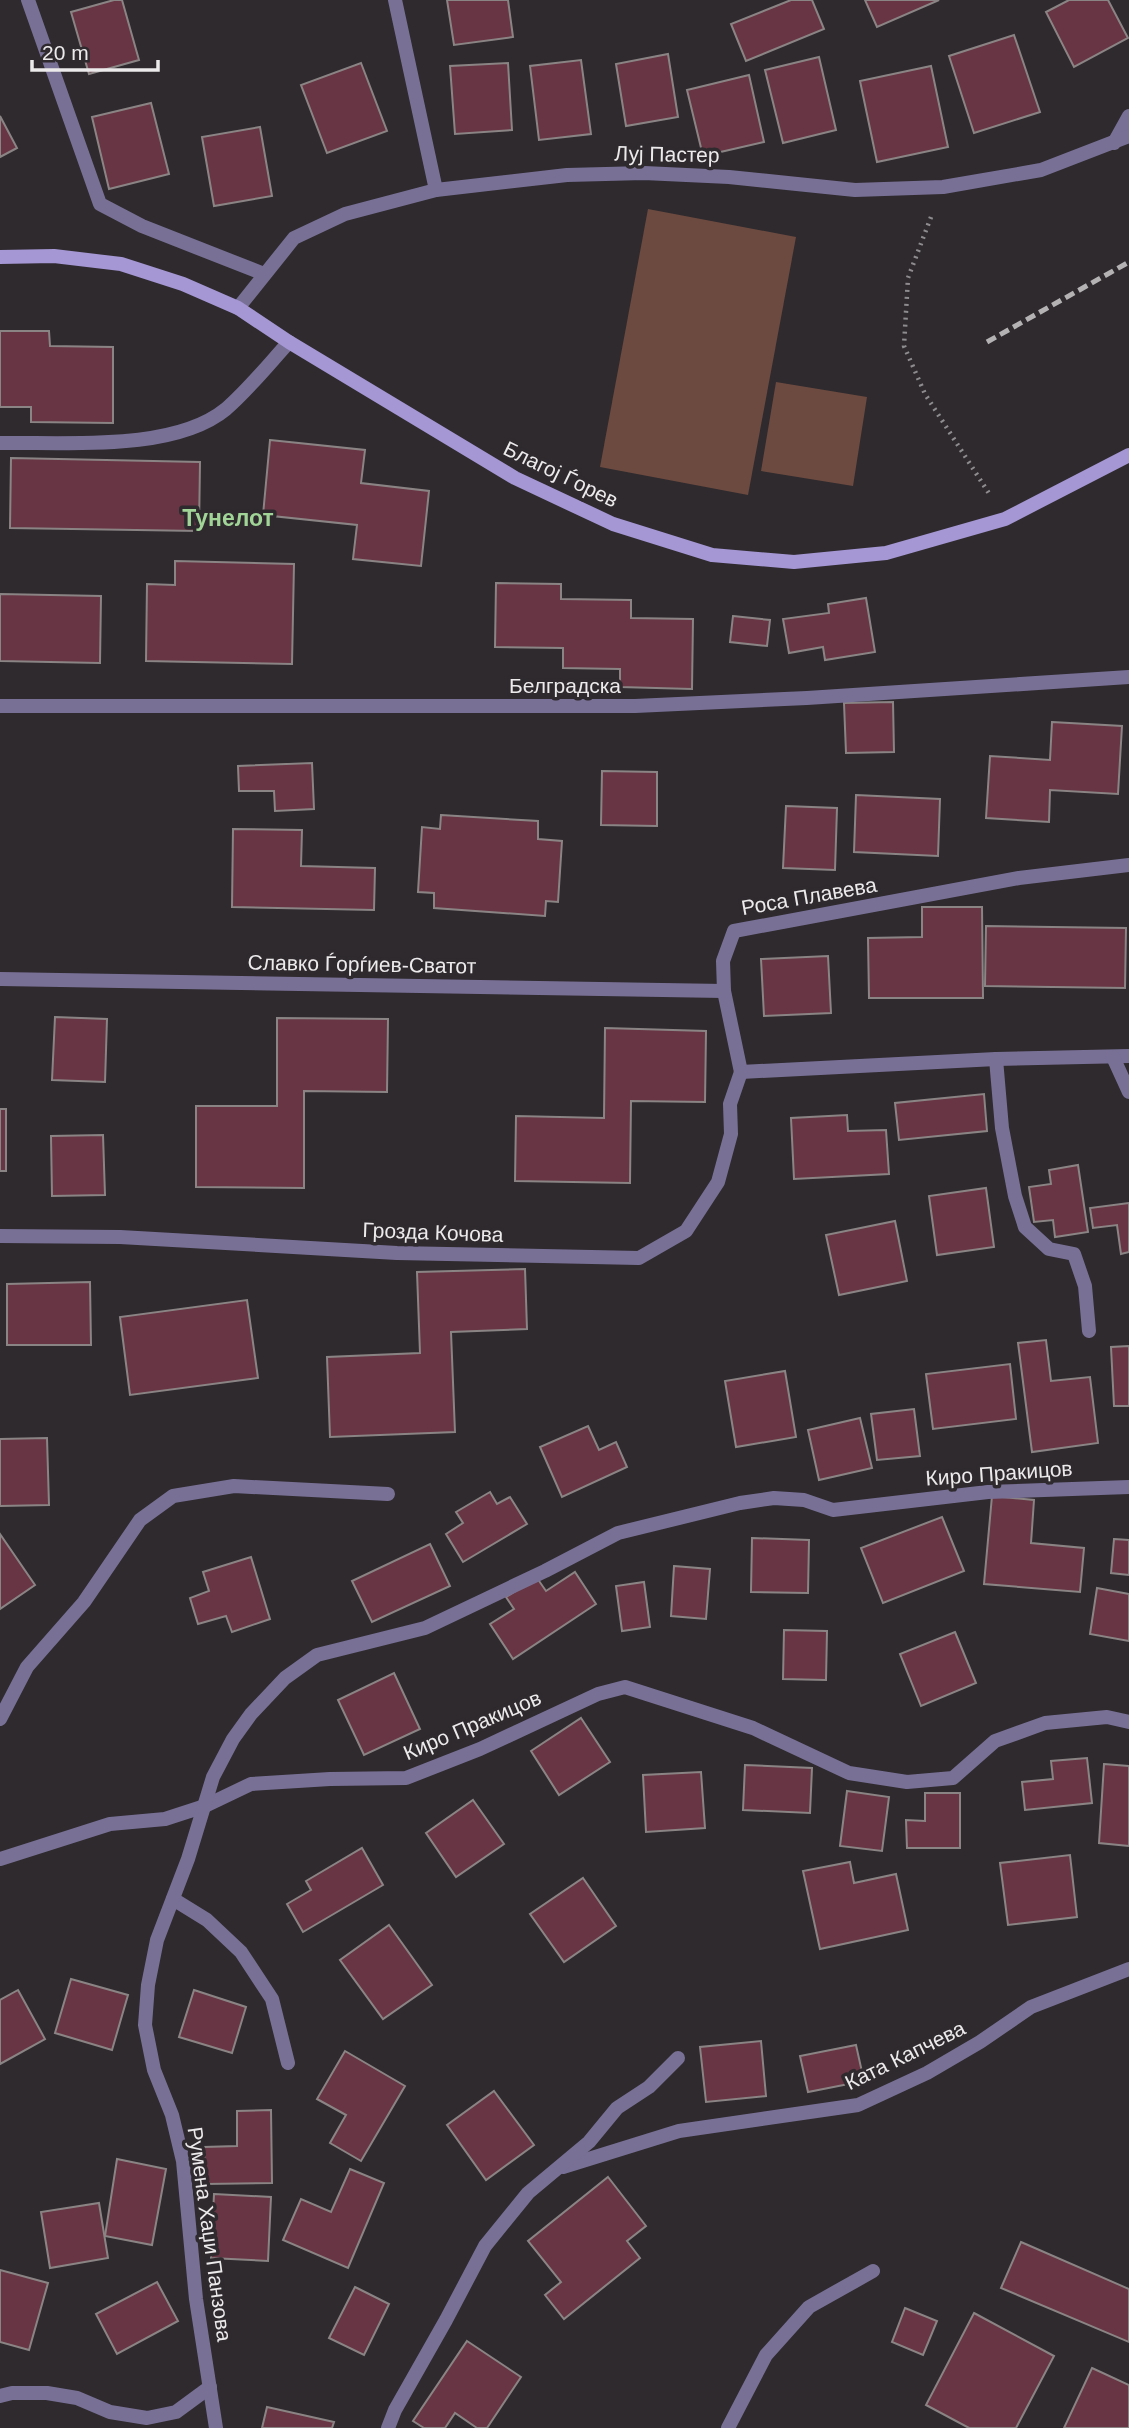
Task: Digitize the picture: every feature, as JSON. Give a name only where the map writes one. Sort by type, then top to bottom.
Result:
[{"type":"main road","name":"Благој Ѓорев","points":[[0,257],[54,256],[121,264],[183,284],[239,308],[289,342],[515,478],[613,524],[712,555],[794,562],[886,553],[1005,519],[1129,455]]},
{"type":"street","points":[[28,0],[100,204],[142,226],[264,274]]},
{"type":"street","points":[[395,0],[436,190]]},
{"type":"street","points":[[1113,144],[1129,116]]},
{"type":"street","name":"Луј Пастер","points":[[239,308],[294,238],[345,214],[436,190],[567,175],[645,173],[729,177],[855,190],[943,187],[1041,170],[1129,136]]},
{"type":"street","points":[[0,443],[153,440],[184,431],[225,410],[289,342]]},
{"type":"street","name":"Белградска","points":[[0,706],[635,706],[1129,677]]},
{"type":"street","name":"Роса Плавева","points":[[741,1072],[723,991],[723,961],[734,931],[1018,878],[1129,865]]},
{"type":"street","name":"Славко Ѓорѓиев-Сватот","points":[[0,979],[723,991]]},
{"type":"street","points":[[741,1072],[996,1059],[1129,1056]]},
{"type":"street","points":[[1113,1057],[1129,1092]]},
{"type":"street","points":[[996,1059],[1002,1128],[1015,1196],[1026,1227],[1049,1249],[1074,1254],[1085,1286],[1089,1331]]},
{"type":"street","name":"Грозда Кочова","points":[[0,1236],[120,1237],[397,1253],[639,1258],[686,1231],[718,1182],[731,1133],[730,1104],[741,1072]]},
{"type":"street","points":[[0,1718],[27,1667],[84,1602],[140,1520],[173,1496],[234,1486],[388,1494]]},
{"type":"street","name":"Киро Пракицов","points":[[205,1806],[213,1777],[233,1739],[251,1714],[285,1678],[317,1655],[425,1628],[618,1533],[740,1503],[774,1498],[804,1500],[833,1510],[988,1492],[1129,1488]]},
{"type":"street","name":"Киро Пракицов","points":[[205,1806],[251,1784],[406,1777],[480,1749],[598,1693],[625,1687],[753,1728],[849,1773],[907,1782],[954,1778],[995,1741],[1045,1723],[1107,1717],[1129,1722]]},
{"type":"street","points":[[0,1859],[110,1824],[165,1819],[205,1806]]},
{"type":"street","name":"Румена Хаџи Панзова","points":[[205,1806],[157,1940],[148,1986],[145,2025],[154,2070],[172,2115],[183,2161],[196,2299],[216,2428]]},
{"type":"street","points":[[173,1899],[207,1920],[241,1952],[272,1998],[288,2063]]},
{"type":"street","name":"Ката Капчева","points":[[562,2167],[679,2131],[858,2105],[938,2067],[1031,2007],[1129,1969]]},
{"type":"street","points":[[388,2428],[395,2410],[485,2246],[528,2193],[589,2142],[617,2108],[649,2087],[678,2058]]},
{"type":"street","points":[[728,2428],[766,2355],[809,2308],[873,2271]]},
{"type":"street","points":[[0,2396],[12,2393],[47,2393],[77,2399],[110,2412],[147,2418],[176,2412],[210,2388]]},
{"type":"path","points":[[943,187],[908,278],[904,346],[925,394],[1005,519]]},
{"type":"shaded area","points":[[648,209],[796,237],[748,495],[600,467]]},
{"type":"shaded area","points":[[776,382],[867,397],[853,486],[761,471]]},
{"type":"building","points":[[122,0],[139,60],[89,74],[71,12]]},
{"type":"building","points":[[447,0],[508,0],[513,37],[454,45]]},
{"type":"building","points":[[791,0],[812,0],[824,29],[746,61],[731,24]]},
{"type":"building","points":[[865,0],[939,0],[877,27]]},
{"type":"building","points":[[1069,0],[1108,0],[1128,38],[1074,67],[1046,12]]},
{"type":"building","points":[[1014,35],[1040,112],[974,133],[949,56]]},
{"type":"building","points":[[668,54],[678,117],[626,126],[616,64]]},
{"type":"building","points":[[819,57],[836,130],[783,143],[765,70]]},
{"type":"building","points":[[581,60],[591,134],[539,140],[530,66]]},
{"type":"building","points":[[361,63],[387,131],[327,153],[301,85]]},
{"type":"building","points":[[508,63],[512,130],[455,134],[450,66]]},
{"type":"building","points":[[931,66],[948,147],[877,162],[860,81]]},
{"type":"building","points":[[749,75],[764,142],[703,156],[687,90]]},
{"type":"building","points":[[151,103],[169,174],[109,189],[92,117]]},
{"type":"building","points":[[0,116],[17,148],[0,157]]},
{"type":"building","points":[[260,127],[272,196],[214,206],[202,137]]},
{"type":"building","points":[[0,331],[49,331],[50,346],[113,347],[113,423],[31,422],[31,407],[0,407]]},
{"type":"building","points":[[270,440],[365,450],[361,483],[429,491],[421,566],[353,559],[357,525],[263,515]]},
{"type":"building","points":[[11,458],[200,462],[199,531],[10,528]]},
{"type":"building","points":[[175,561],[294,564],[292,664],[146,661],[147,584],[175,585]]},
{"type":"building","points":[[496,583],[561,584],[561,599],[631,600],[631,618],[693,619],[692,689],[620,687],[620,669],[563,668],[563,648],[495,647]]},
{"type":"building","points":[[0,594],[101,596],[100,663],[0,661]]},
{"type":"building","points":[[866,598],[875,652],[825,660],[823,647],[789,653],[783,619],[829,613],[828,604]]},
{"type":"building","points":[[733,616],[770,620],[767,646],[730,642]]},
{"type":"building","points":[[893,702],[894,752],[846,753],[844,703]]},
{"type":"building","points":[[1052,722],[1122,726],[1118,794],[1050,790],[1049,822],[986,818],[990,756],[1050,760]]},
{"type":"building","points":[[312,763],[314,809],[275,811],[274,791],[239,791],[238,766]]},
{"type":"building","points":[[602,771],[657,772],[657,826],[601,825]]},
{"type":"building","points":[[856,795],[940,799],[938,856],[854,852]]},
{"type":"building","points":[[786,806],[837,808],[835,870],[783,868]]},
{"type":"building","points":[[441,815],[538,821],[538,839],[562,841],[558,902],[546,901],[545,916],[434,908],[434,893],[418,892],[422,827],[440,829]]},
{"type":"building","points":[[233,829],[302,830],[301,866],[375,868],[374,910],[232,907]]},
{"type":"building","points":[[922,907],[982,907],[983,998],[869,998],[868,938],[922,937]]},
{"type":"building","points":[[986,926],[1126,928],[1125,988],[985,986]]},
{"type":"building","points":[[828,956],[831,1013],[764,1016],[761,959]]},
{"type":"building","points":[[55,1017],[107,1019],[105,1082],[52,1080]]},
{"type":"building","points":[[277,1018],[388,1019],[387,1092],[304,1091],[304,1188],[196,1187],[196,1106],[277,1106]]},
{"type":"building","points":[[605,1028],[706,1031],[705,1102],[631,1101],[630,1183],[515,1181],[516,1116],[604,1118]]},
{"type":"building","points":[[984,1094],[987,1131],[899,1140],[895,1103]]},
{"type":"building","points":[[0,1109],[6,1109],[6,1171],[0,1171]]},
{"type":"building","points":[[847,1115],[848,1131],[886,1130],[889,1174],[794,1179],[791,1118]]},
{"type":"building","points":[[103,1135],[105,1195],[52,1196],[51,1136]]},
{"type":"building","points":[[1078,1165],[1088,1232],[1055,1237],[1053,1220],[1034,1222],[1029,1187],[1051,1184],[1049,1170]]},
{"type":"building","points":[[986,1188],[994,1247],[937,1255],[929,1196]]},
{"type":"building","points":[[1129,1203],[1129,1252],[1121,1254],[1117,1225],[1093,1228],[1090,1208]]},
{"type":"building","points":[[895,1221],[907,1281],[839,1295],[826,1235]]},
{"type":"building","points":[[525,1269],[527,1329],[451,1332],[455,1432],[330,1437],[327,1357],[420,1353],[417,1272]]},
{"type":"building","points":[[90,1282],[91,1345],[7,1345],[7,1284]]},
{"type":"building","points":[[247,1300],[258,1378],[130,1395],[120,1317]]},
{"type":"building","points":[[1046,1340],[1051,1381],[1090,1377],[1098,1443],[1032,1452],[1018,1343]]},
{"type":"building","points":[[1129,1346],[1129,1406],[1114,1406],[1111,1347]]},
{"type":"building","points":[[1010,1364],[1016,1419],[933,1429],[926,1374]]},
{"type":"building","points":[[785,1371],[796,1437],[736,1447],[725,1381]]},
{"type":"building","points":[[914,1409],[920,1456],[877,1460],[871,1414]]},
{"type":"building","points":[[860,1418],[872,1468],[819,1480],[808,1430]]},
{"type":"building","points":[[588,1426],[599,1450],[616,1442],[627,1467],[562,1497],[540,1447]]},
{"type":"building","points":[[47,1438],[49,1505],[0,1506],[0,1439]]},
{"type":"building","points":[[490,1492],[497,1504],[510,1497],[527,1524],[463,1562],[446,1534],[463,1523],[456,1512]]},
{"type":"building","points":[[992,1496],[1034,1500],[1031,1543],[1084,1548],[1080,1592],[984,1584]]},
{"type":"building","points":[[942,1517],[964,1571],[883,1603],[861,1548]]},
{"type":"building","points":[[0,1534],[35,1585],[0,1609]]},
{"type":"building","points":[[752,1538],[809,1540],[808,1593],[751,1592]]},
{"type":"building","points":[[1114,1539],[1129,1540],[1129,1575],[1111,1573]]},
{"type":"building","points":[[430,1544],[450,1586],[372,1622],[352,1581]]},
{"type":"building","points":[[251,1557],[270,1619],[232,1632],[226,1616],[198,1624],[190,1598],[209,1591],[203,1572]]},
{"type":"building","points":[[674,1566],[710,1569],[706,1619],[671,1616]]},
{"type":"building","points":[[575,1572],[596,1604],[513,1659],[490,1624],[514,1609],[506,1597],[537,1578],[546,1591]]},
{"type":"building","points":[[644,1582],[650,1627],[622,1631],[616,1586]]},
{"type":"building","points":[[1097,1588],[1129,1594],[1129,1641],[1090,1634]]},
{"type":"building","points":[[784,1630],[827,1631],[826,1680],[783,1679]]},
{"type":"building","points":[[955,1632],[976,1683],[921,1706],[900,1654]]},
{"type":"building","points":[[394,1673],[420,1729],[364,1755],[338,1700]]},
{"type":"building","points":[[581,1718],[610,1762],[559,1795],[531,1751]]},
{"type":"building","points":[[1087,1758],[1092,1803],[1025,1810],[1022,1782],[1053,1779],[1051,1761]]},
{"type":"building","points":[[1104,1764],[1129,1766],[1129,1846],[1099,1843]]},
{"type":"building","points":[[745,1765],[812,1768],[810,1813],[743,1810]]},
{"type":"building","points":[[701,1772],[705,1828],[646,1832],[643,1775]]},
{"type":"building","points":[[847,1791],[889,1797],[882,1851],[840,1846]]},
{"type":"building","points":[[925,1793],[960,1793],[960,1848],[907,1848],[906,1820],[925,1821]]},
{"type":"building","points":[[473,1800],[504,1844],[456,1877],[426,1833]]},
{"type":"building","points":[[362,1848],[383,1885],[303,1932],[287,1904],[311,1890],[306,1881]]},
{"type":"building","points":[[1070,1855],[1077,1917],[1008,1925],[1000,1863]]},
{"type":"building","points":[[850,1862],[854,1883],[896,1874],[908,1930],[820,1949],[803,1871]]},
{"type":"building","points":[[583,1878],[616,1926],[564,1962],[530,1914]]},
{"type":"building","points":[[389,1925],[432,1985],[383,2019],[340,1960]]},
{"type":"building","points":[[71,1979],[128,1995],[112,2050],[55,2033]]},
{"type":"building","points":[[18,1990],[45,2039],[0,2064],[0,2000]]},
{"type":"building","points":[[194,1990],[246,2007],[232,2053],[179,2037]]},
{"type":"building","points":[[761,2041],[766,2096],[706,2102],[700,2047]]},
{"type":"building","points":[[856,2045],[864,2081],[808,2092],[800,2056]]},
{"type":"building","points":[[345,2051],[405,2086],[361,2161],[330,2143],[346,2115],[317,2099]]},
{"type":"building","points":[[494,2091],[534,2145],[486,2180],[447,2125]]},
{"type":"building","points":[[271,2110],[272,2183],[205,2184],[204,2147],[237,2146],[237,2111]]},
{"type":"building","points":[[117,2159],[166,2169],[152,2245],[105,2236]]},
{"type":"building","points":[[350,2169],[384,2183],[348,2268],[283,2240],[301,2199],[331,2212]]},
{"type":"building","points":[[608,2177],[646,2226],[627,2241],[640,2258],[564,2319],[545,2295],[561,2282],[528,2241]]},
{"type":"building","points":[[214,2194],[271,2197],[268,2261],[211,2258]]},
{"type":"building","points":[[99,2203],[108,2258],[50,2268],[41,2212]]},
{"type":"building","points":[[1021,2242],[1129,2289],[1129,2342],[1001,2288]]},
{"type":"building","points":[[0,2270],[48,2283],[29,2350],[0,2342]]},
{"type":"building","points":[[157,2282],[178,2321],[117,2354],[96,2314]]},
{"type":"building","points":[[355,2287],[389,2304],[364,2355],[329,2338]]},
{"type":"building","points":[[905,2308],[937,2321],[923,2355],[892,2342]]},
{"type":"building","points":[[974,2313],[1054,2356],[1016,2428],[969,2428],[926,2405]]},
{"type":"building","points":[[467,2341],[521,2377],[487,2428],[477,2428],[455,2413],[445,2428],[424,2428],[413,2421]]},
{"type":"building","points":[[1092,2368],[1129,2385],[1129,2428],[1064,2428]]},
{"type":"building","points":[[267,2407],[334,2422],[332,2428],[262,2428]]},
{"type":"railway","points":[[987,342],[1129,262]]},
{"type":"district","name":"Тунелот","points":[[228,518]]}]
